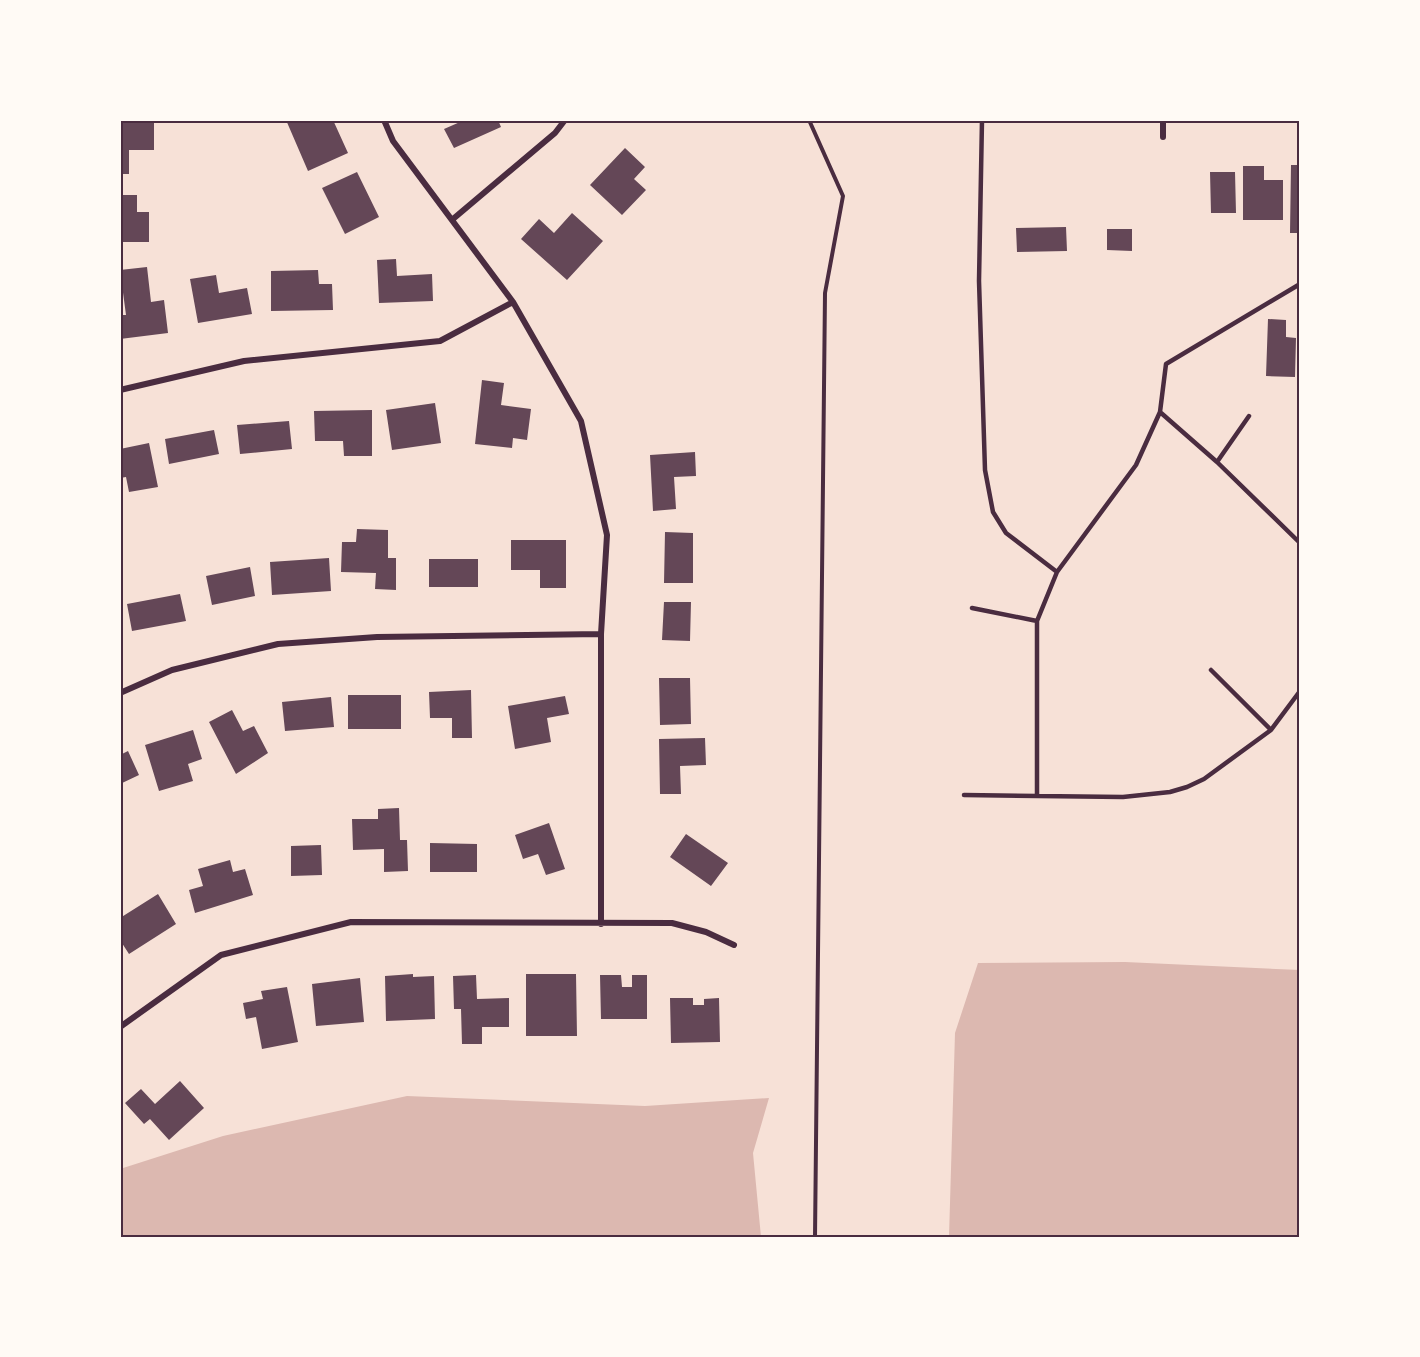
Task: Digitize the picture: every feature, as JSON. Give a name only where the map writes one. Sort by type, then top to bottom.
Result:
[{"type":"street","points":[[384,120],[393,141],[513,302],[581,421],[607,535],[602,634],[602,924]]},
{"type":"street","points":[[453,219],[555,134],[565,120]]},
{"type":"street","points":[[1163,120],[1163,137]]},
{"type":"street","points":[[120,390],[244,362],[440,341],[513,302]]},
{"type":"street","points":[[120,693],[172,670],[278,644],[377,636],[602,634]]},
{"type":"street","points":[[120,1027],[221,955],[351,922],[672,923],[706,932],[734,945]]},
{"type":"lane","points":[[982,120],[980,281],[985,470],[993,512],[1006,533],[1058,572]]},
{"type":"lane","points":[[1037,795],[1037,621],[1058,572],[1136,465],[1160,412],[1166,364],[1300,284]]},
{"type":"lane","points":[[1160,412],[1217,462],[1300,543]]},
{"type":"lane","points":[[1217,462],[1249,416]]},
{"type":"lane","points":[[972,608],[1037,621]]},
{"type":"lane","points":[[1211,670],[1271,730]]},
{"type":"lane","points":[[964,795],[1123,797],[1170,792],[1203,779],[1271,730],[1300,691]]},
{"type":"path","points":[[809,120],[843,196],[825,293],[815,1237]]},
{"type":"shaded area","points":[[1125,962],[1300,970],[1300,1237],[949,1237],[955,1033],[978,963]]},
{"type":"shaded area","points":[[407,1096],[645,1106],[769,1098],[753,1153],[761,1237],[120,1237],[120,1169],[223,1136]]},
{"type":"building","points":[[120,120],[154,120],[154,150],[129,150],[129,174],[120,174]]},
{"type":"building","points":[[286,120],[333,120],[348,153],[308,171]]},
{"type":"building","points":[[459,120],[498,120],[501,127],[454,148],[444,129],[460,122]]},
{"type":"building","points":[[625,148],[645,167],[634,179],[646,190],[622,215],[590,185]]},
{"type":"building","points":[[1291,165],[1300,165],[1300,233],[1290,233]]},
{"type":"building","points":[[1243,166],[1264,166],[1264,180],[1283,180],[1283,220],[1243,220]]},
{"type":"building","points":[[357,172],[379,217],[345,234],[322,188]]},
{"type":"building","points":[[1210,172],[1235,172],[1236,213],[1211,213]]},
{"type":"building","points":[[120,195],[137,195],[137,212],[149,212],[149,242],[120,242]]},
{"type":"building","points":[[572,213],[603,241],[567,280],[521,239],[539,219],[554,233]]},
{"type":"building","points":[[1066,227],[1067,251],[1017,252],[1016,228]]},
{"type":"building","points":[[1107,229],[1132,229],[1132,251],[1107,250]]},
{"type":"building","points":[[396,259],[397,276],[432,274],[433,301],[379,303],[377,260]]},
{"type":"building","points":[[147,267],[151,302],[164,300],[168,333],[120,339],[120,315],[126,315],[120,270]]},
{"type":"building","points":[[318,270],[319,284],[332,284],[333,310],[271,311],[271,271]]},
{"type":"building","points":[[216,275],[219,293],[247,288],[252,314],[198,323],[190,279]]},
{"type":"building","points":[[1268,319],[1286,320],[1286,337],[1296,338],[1295,377],[1266,376]]},
{"type":"building","points":[[482,380],[504,383],[501,405],[531,409],[527,440],[513,438],[512,448],[475,444]]},
{"type":"building","points":[[435,403],[441,443],[392,450],[386,410]]},
{"type":"building","points":[[372,410],[372,456],[344,456],[343,441],[315,441],[314,411]]},
{"type":"building","points":[[289,421],[292,449],[240,454],[237,425]]},
{"type":"building","points":[[214,430],[219,454],[169,464],[165,439]]},
{"type":"building","points":[[149,443],[158,487],[129,492],[126,477],[120,478],[120,449]]},
{"type":"building","points":[[695,452],[696,476],[674,477],[676,509],[653,511],[650,455]]},
{"type":"building","points":[[357,529],[388,530],[388,558],[396,558],[396,590],[375,589],[376,573],[341,572],[342,542],[356,542]]},
{"type":"building","points":[[665,532],[693,533],[693,583],[664,583]]},
{"type":"building","points":[[511,540],[566,540],[566,588],[540,588],[540,570],[511,570]]},
{"type":"building","points":[[329,558],[331,591],[272,595],[270,562]]},
{"type":"building","points":[[429,559],[478,559],[478,587],[429,587]]},
{"type":"building","points":[[250,567],[255,596],[212,605],[206,576]]},
{"type":"building","points":[[180,594],[186,621],[132,631],[127,604]]},
{"type":"building","points":[[664,602],[691,602],[690,641],[662,640]]},
{"type":"building","points":[[659,678],[690,678],[691,724],[660,725]]},
{"type":"building","points":[[471,690],[472,738],[452,738],[452,718],[430,718],[429,692]]},
{"type":"building","points":[[348,695],[401,695],[401,729],[348,729]]},
{"type":"building","points":[[565,696],[569,714],[547,718],[551,742],[515,749],[508,706]]},
{"type":"building","points":[[331,697],[334,727],[285,731],[282,702]]},
{"type":"building","points":[[232,710],[243,731],[254,726],[268,753],[236,774],[209,722]]},
{"type":"building","points":[[193,730],[202,759],[188,764],[193,781],[159,791],[145,745]]},
{"type":"building","points":[[705,738],[706,765],[680,766],[681,794],[660,794],[659,739]]},
{"type":"building","points":[[128,751],[139,775],[120,784],[120,755]]},
{"type":"building","points":[[399,808],[400,840],[407,840],[408,871],[384,872],[384,849],[353,850],[352,819],[378,819],[378,809]]},
{"type":"building","points":[[549,823],[565,869],[546,875],[538,854],[523,859],[515,835]]},
{"type":"building","points":[[686,834],[728,863],[711,886],[670,857]]},
{"type":"building","points":[[430,843],[477,844],[477,872],[430,872]]},
{"type":"building","points":[[321,845],[322,875],[291,876],[291,846]]},
{"type":"building","points":[[230,860],[233,872],[245,869],[253,895],[195,913],[189,890],[203,886],[198,869]]},
{"type":"building","points":[[158,894],[176,924],[129,954],[120,940],[120,918]]},
{"type":"building","points":[[413,974],[413,977],[434,976],[435,1019],[386,1021],[385,976]]},
{"type":"building","points":[[526,974],[576,974],[577,1036],[526,1036]]},
{"type":"building","points":[[476,975],[477,999],[509,998],[509,1027],[482,1027],[482,1044],[462,1044],[461,1009],[454,1009],[453,976]]},
{"type":"building","points":[[600,975],[621,975],[622,987],[632,987],[632,975],[647,975],[647,1019],[601,1019]]},
{"type":"building","points":[[360,978],[364,1022],[316,1026],[312,984]]},
{"type":"building","points":[[287,987],[298,1042],[262,1049],[256,1017],[246,1019],[243,1003],[263,999],[261,991]]},
{"type":"building","points":[[670,998],[693,998],[693,1005],[704,1005],[704,999],[719,998],[720,1042],[671,1043]]},
{"type":"building","points":[[180,1081],[204,1108],[169,1140],[150,1119],[144,1124],[125,1103],[141,1089],[155,1104]]}]
